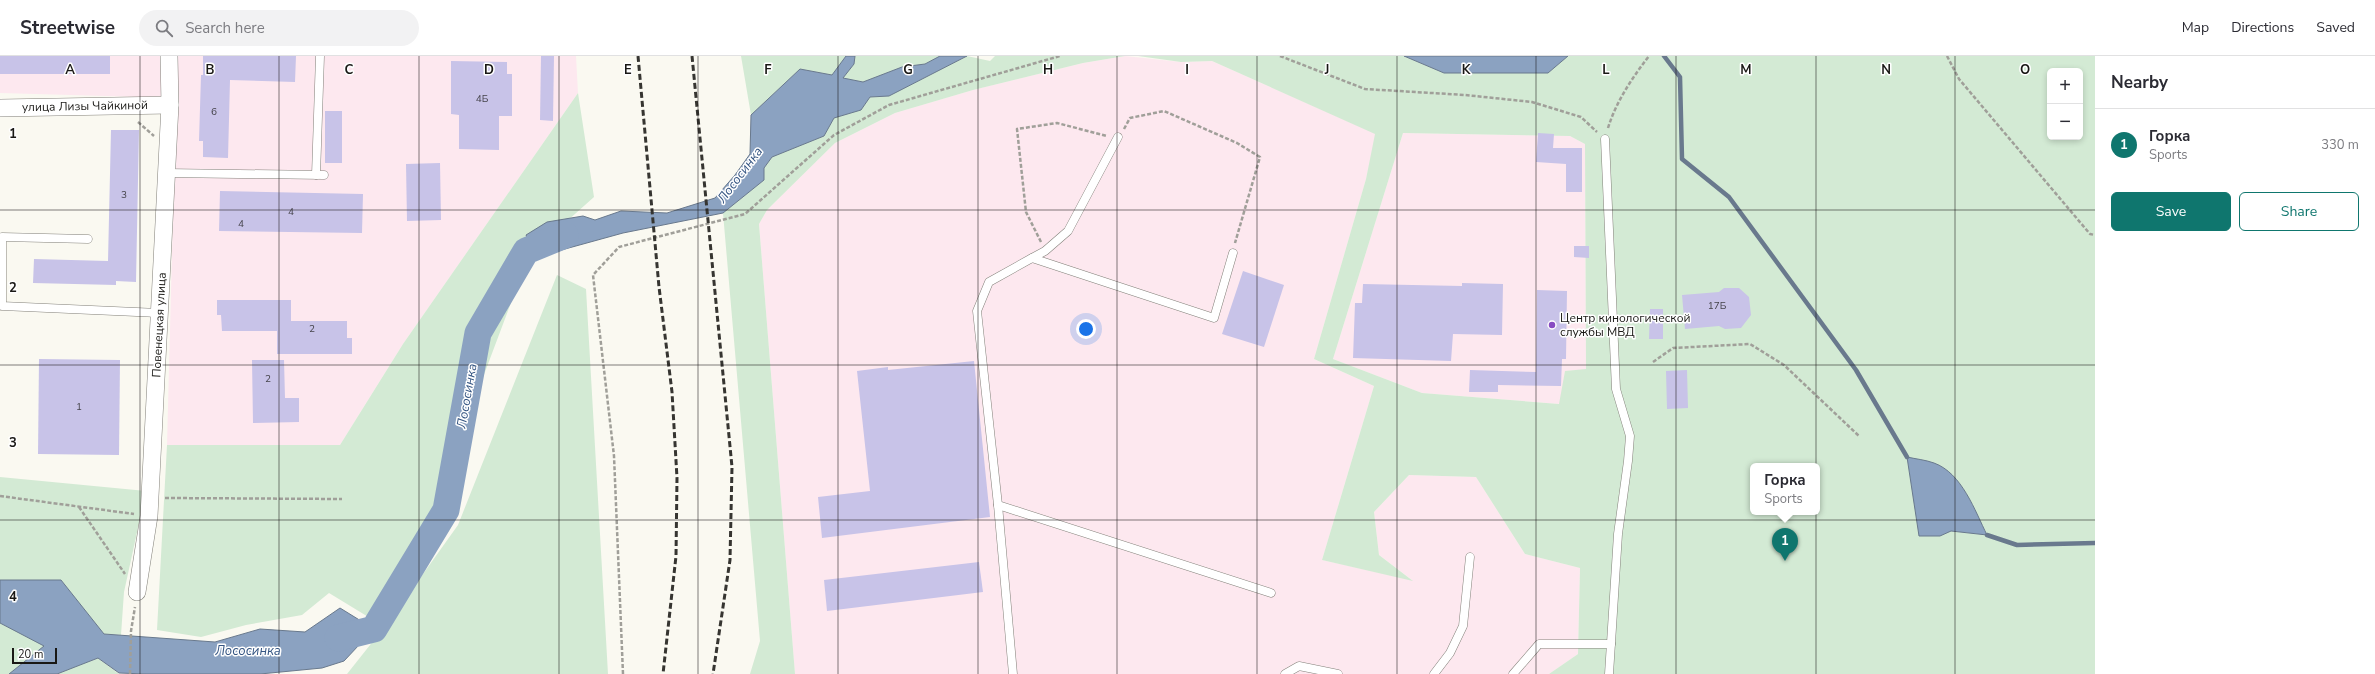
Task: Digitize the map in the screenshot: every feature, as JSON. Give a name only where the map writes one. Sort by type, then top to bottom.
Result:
[{"type":"street","name":"Повенецкая улица","points":[[137,592],[149,516],[170,105],[169,56]]},
{"type":"street","name":"улица Лизы Чайкиной","points":[[0,108],[170,105]]},
{"type":"lane","points":[[166,173],[320,175],[320,56]]},
{"type":"lane","points":[[1013,674],[998,505],[977,311],[989,282],[1045,251],[1068,231],[1118,137]]},
{"type":"lane","points":[[1605,139],[1616,389],[1630,436],[1618,534],[1609,674]]},
{"type":"lane","points":[[88,239],[2,237],[2,306],[159,313]]},
{"type":"lane","points":[[1032,258],[1214,318],[1233,253]]},
{"type":"lane","points":[[998,505],[1271,593]]},
{"type":"lane","points":[[1434,674],[1450,654],[1463,626],[1470,556]]},
{"type":"lane","points":[[1514,674],[1539,644],[1611,644]]},
{"type":"lane","points":[[1285,674],[1299,666],[1338,674]]},
{"type":"path","points":[[623,674],[614,456],[593,275],[619,247],[745,214],[834,135],[889,105],[990,74],[1060,56]]},
{"type":"path","points":[[1280,56],[1365,88],[1465,95],[1532,102],[1581,117],[1605,139],[1612,114],[1635,73],[1648,56]]},
{"type":"path","points":[[1948,56],[1959,79],[2090,234],[2095,235]]},
{"type":"path","points":[[120,105],[168,148]]},
{"type":"path","points":[[1045,251],[1026,212],[1017,129],[1057,123],[1105,136],[1118,137],[1130,118],[1164,112],[1237,143],[1260,157],[1233,253]]},
{"type":"path","points":[[1653,362],[1673,348],[1750,344],[1784,365],[1859,436]]},
{"type":"path","points":[[0,496],[149,516]]},
{"type":"path","points":[[150,498],[342,499]]},
{"type":"path","points":[[79,507],[137,592],[131,631],[130,674]]},
{"type":"shaded area","points":[[0,56],[576,56],[578,93],[403,344],[340,445],[167,445],[176,98],[0,93]]},
{"type":"shaded area","points":[[1125,56],[1181,62],[1212,61],[1376,134],[1366,179],[1314,359],[1374,386],[1322,560],[1412,580],[1379,555],[1374,512],[1409,475],[1476,477],[1525,554],[1580,568],[1578,654],[1549,674],[795,674],[759,224],[767,210],[835,143],[895,113],[973,90],[1083,63]]},
{"type":"shaded area","points":[[1403,133],[1570,136],[1585,144],[1586,370],[1565,371],[1560,404],[1422,393],[1333,359]]},
{"type":"green space","points":[[741,56],[846,56],[832,75],[800,69],[751,115]]},
{"type":"green space","points":[[855,56],[940,56],[925,64],[902,67],[863,82],[843,78],[854,64]]},
{"type":"green space","points":[[967,56],[990,61],[995,56],[1125,56],[1083,63],[973,90],[895,113],[835,143],[767,210],[759,224],[795,674],[750,674],[760,641],[723,213],[764,180],[764,168],[772,157],[824,136],[834,118],[861,110],[870,97],[889,96]]},
{"type":"green space","points":[[1138,56],[1404,56],[1444,73],[1548,73],[1568,56],[2095,56],[2095,674],[1549,674],[1578,654],[1580,568],[1525,554],[1476,477],[1409,475],[1374,512],[1379,555],[1413,581],[1322,560],[1374,386],[1314,359],[1366,179],[1375,134],[1212,61],[1181,62]],"holes":[[[1403,133],[1570,136],[1585,144],[1586,369],[1565,371],[1559,404],[1422,393],[1333,359]],[[1968,497],[1986,535],[1951,531]]]},
{"type":"green space","points":[[578,93],[594,197],[529,255],[435,505],[370,618],[329,593],[302,615],[246,625],[201,637],[157,630],[167,445],[340,445],[403,344]]},
{"type":"green space","points":[[557,275],[586,289],[608,674],[347,674],[393,616],[458,525]]},
{"type":"green space","points":[[0,477],[146,491],[124,592],[121,635],[104,634],[61,580],[0,580]]},
{"type":"green space","points":[[0,623],[45,645],[9,674],[0,674]]},
{"type":"green space","points":[[98,658],[119,674],[57,674]]},
{"type":"water","points":[[846,56],[855,56],[854,64],[843,78],[863,82],[902,67],[925,64],[940,56],[967,56],[889,96],[870,97],[861,110],[834,118],[824,136],[772,157],[764,168],[764,180],[723,213],[623,233],[536,257],[526,235],[547,222],[583,216],[595,220],[621,211],[667,213],[715,198],[735,175],[750,154],[751,115],[800,69],[832,75]]},
{"type":"water","points":[[1404,56],[1568,56],[1548,73],[1444,73]]},
{"type":"water","points":[[1907,457],[1934,463],[1944,468],[1952,475],[1960,484],[1972,504],[1987,535],[1951,531],[1940,536],[1919,536]]},
{"type":"water","points":[[0,580],[61,580],[104,634],[215,642],[260,629],[305,632],[340,608],[374,629],[344,661],[322,668],[260,674],[119,673],[98,658],[57,674],[9,674],[44,646],[0,623]]},
{"type":"building","points":[[0,56],[110,56],[110,74],[0,74]]},
{"type":"building","points":[[203,56],[296,56],[295,82],[230,80],[228,158],[203,157],[203,141],[199,141]]},
{"type":"building","points":[[541,56],[554,56],[553,121],[540,120]]},
{"type":"building","points":[[451,61],[507,62],[507,74],[512,74],[512,116],[499,116],[499,150],[459,149],[459,115],[451,114]]},
{"type":"building","points":[[325,111],[342,111],[342,163],[325,163]]},
{"type":"building","points":[[111,130],[139,130],[136,282],[116,281],[116,285],[33,283],[34,259],[108,261]]},
{"type":"building","points":[[1538,133],[1554,134],[1553,148],[1582,148],[1582,192],[1566,192],[1566,164],[1536,162]]},
{"type":"building","points":[[440,163],[441,220],[407,221],[406,164]]},
{"type":"building","points":[[220,191],[363,194],[362,233],[219,231]]},
{"type":"building","points":[[1574,246],[1589,246],[1589,258],[1574,257]]},
{"type":"building","points":[[1243,271],[1284,285],[1264,347],[1222,334]]},
{"type":"building","points":[[1462,283],[1503,284],[1502,335],[1453,334],[1451,361],[1353,358],[1355,303],[1362,303],[1363,284],[1462,286]]},
{"type":"building","points":[[1724,288],[1739,288],[1749,297],[1751,315],[1741,328],[1725,329],[1719,326],[1685,329],[1682,295],[1719,292]]},
{"type":"building","points":[[1537,290],[1567,291],[1566,359],[1562,359],[1561,386],[1498,385],[1498,392],[1469,392],[1470,370],[1536,372]]},
{"type":"building","points":[[217,300],[291,300],[291,321],[347,321],[347,338],[352,338],[352,354],[277,354],[277,331],[222,331],[221,315],[217,315]]},
{"type":"building","points":[[1650,309],[1663,309],[1663,339],[1649,339]]},
{"type":"building","points":[[39,359],[120,360],[119,455],[38,454]]},
{"type":"building","points":[[252,360],[284,360],[285,398],[299,398],[299,422],[253,423]]},
{"type":"building","points":[[974,361],[990,517],[822,538],[818,497],[870,491],[857,371],[888,367],[888,370]]},
{"type":"building","points":[[1687,370],[1688,408],[1667,409],[1666,371]]},
{"type":"building","points":[[979,562],[983,592],[827,611],[824,580]]},
{"type":"waterway","points":[[1664,56],[1680,77],[1682,159],[1729,197],[1856,370],[1907,457]]},
{"type":"waterway","name":"Лососинка","points":[[338,638],[374,629],[446,510],[478,333],[526,251],[565,235]]},
{"type":"waterway","points":[[1987,535],[2017,545],[2095,543]]},
{"type":"railway","points":[[638,56],[659,287],[672,392],[677,478],[676,556],[663,674]]},
{"type":"railway","points":[[692,56],[732,467],[730,560],[713,674]]},
{"type":"place","name":"Центр кинологической службы МВД","points":[[1552,325]]},
{"type":"place","name":"Горка","points":[[1785,561]]}]
